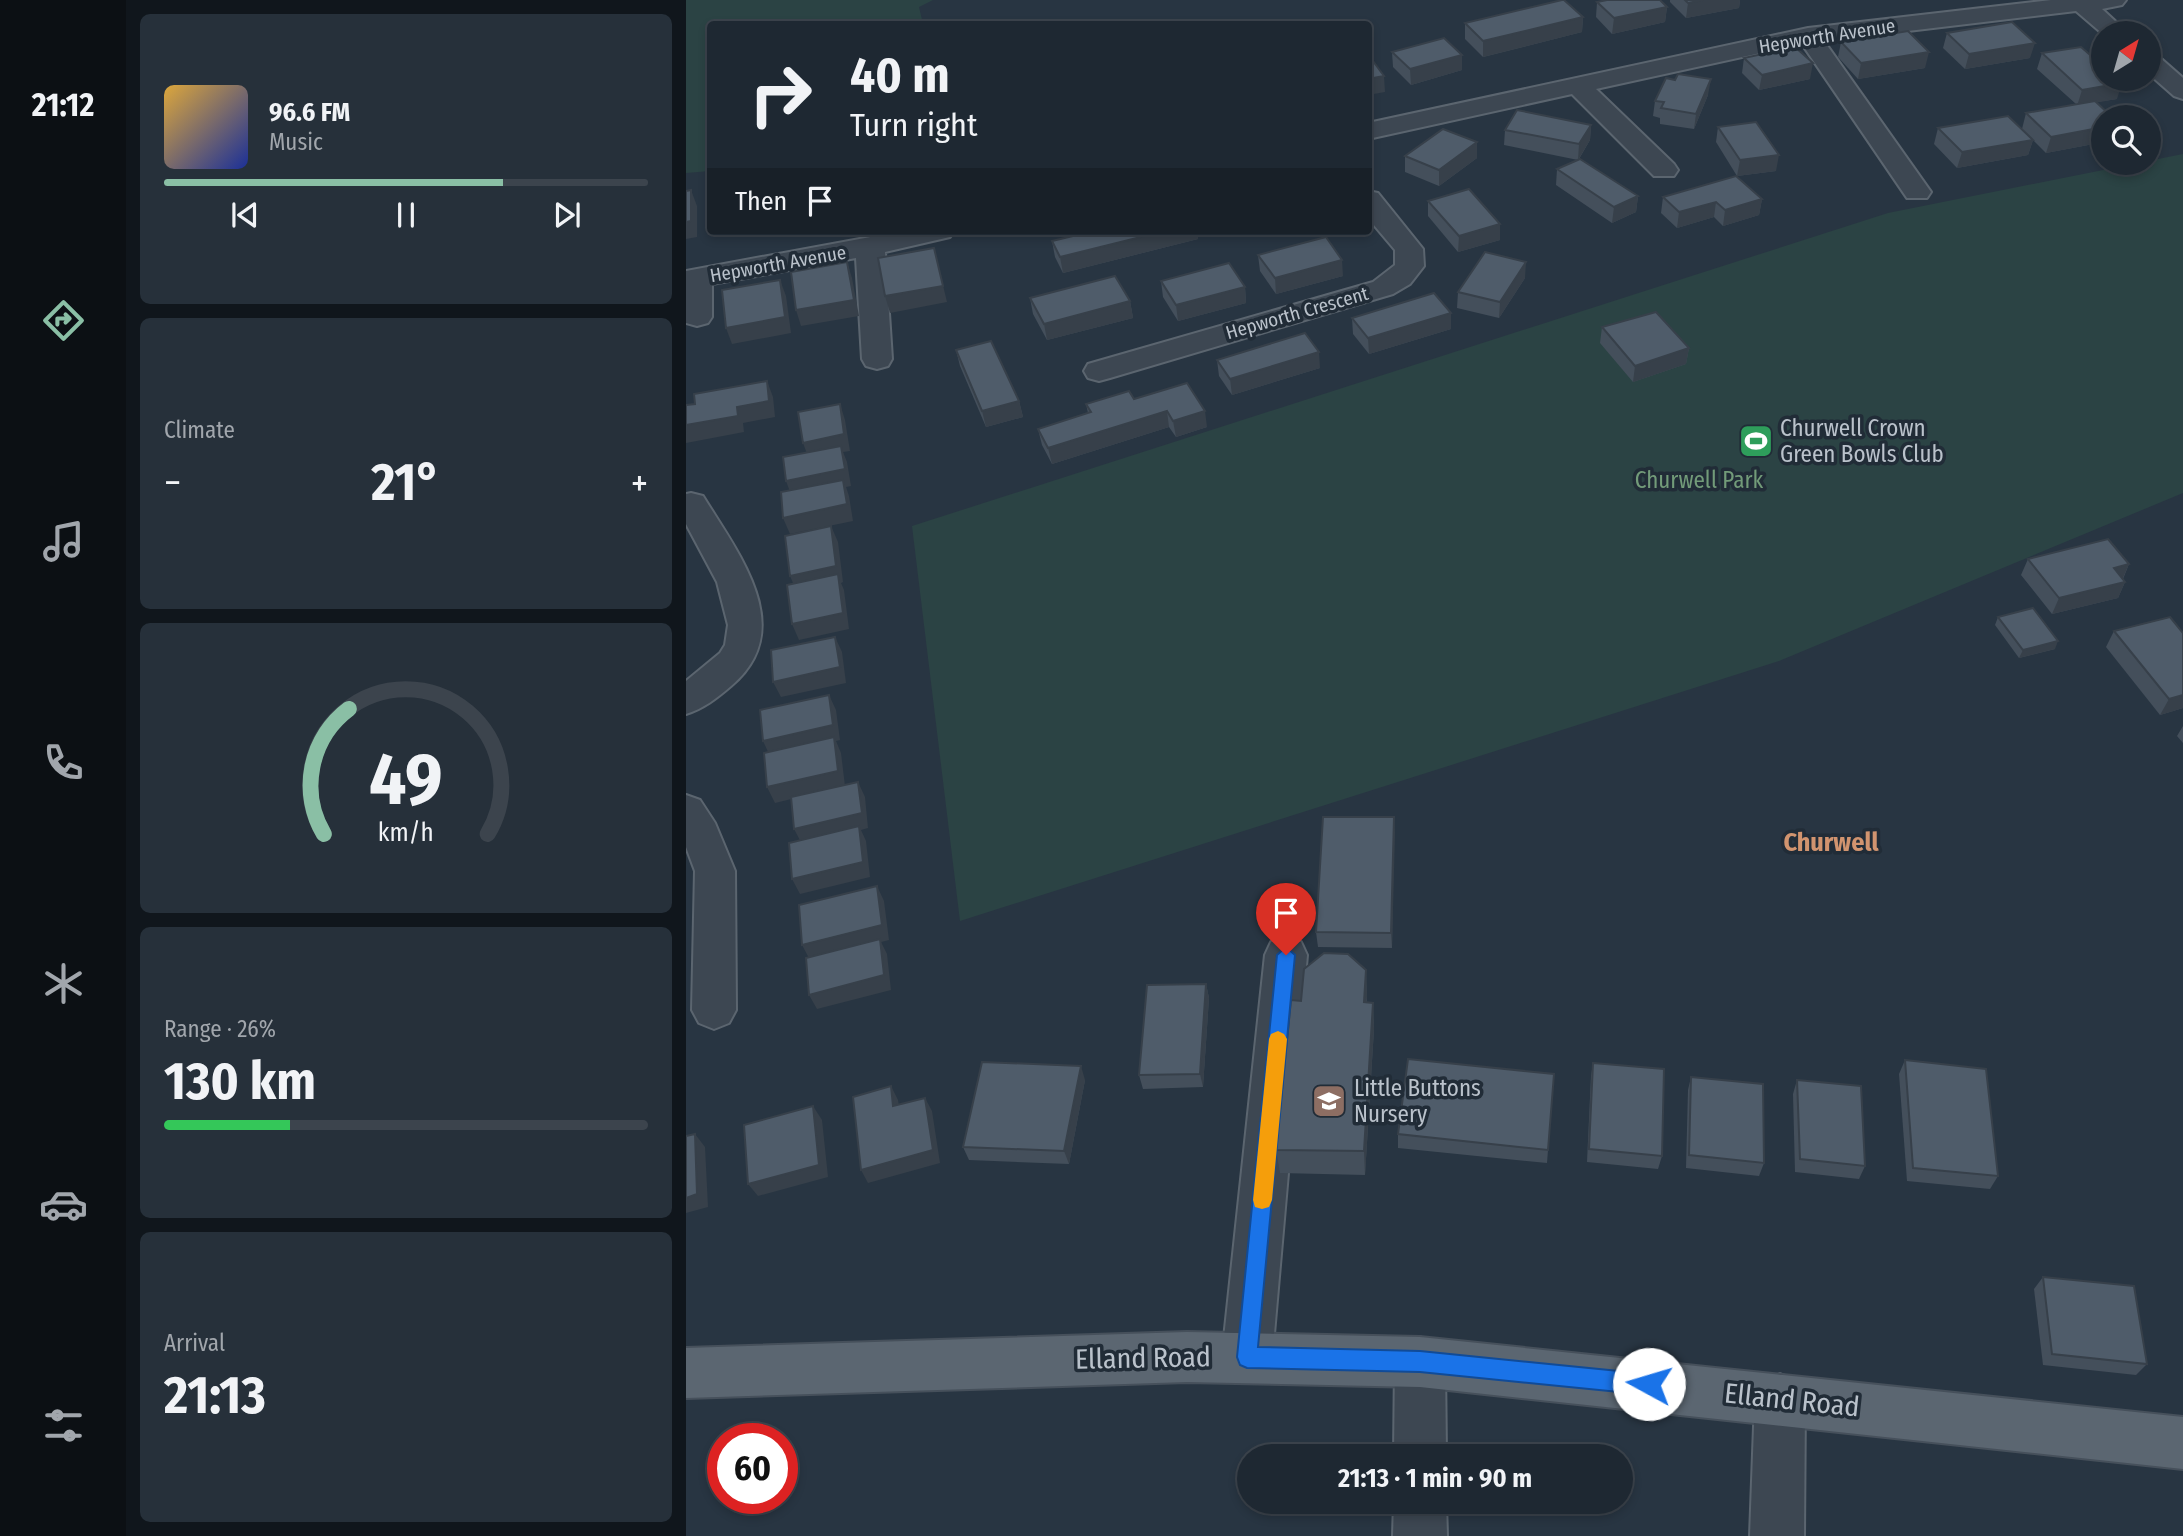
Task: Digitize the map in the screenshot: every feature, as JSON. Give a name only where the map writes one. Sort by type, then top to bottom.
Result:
[{"type":"main road","name":"Elland Road","points":[[686,1373],[911,1364],[1247,1357],[1420,1362],[2183,1443]]},
{"type":"street","name":"Hepworth Avenue","points":[[1372,130],[1808,35],[2114,0]]},
{"type":"street","points":[[2081,3],[2102,21]]},
{"type":"street","points":[[1808,35],[1917,192]]},
{"type":"street","points":[[2161,72],[2183,91]]},
{"type":"street","points":[[1576,84],[1664,170]]},
{"type":"street","name":"Hepworth Crescent","points":[[1099,371],[1383,288],[1401,278],[1410,266],[1409,249],[1372,204]]},
{"type":"street","name":"Hepworth Avenue","points":[[692,279],[922,235]]},
{"type":"street","name":"Hepworth Avenue","points":[[870,247],[877,359]]},
{"type":"street","points":[[692,279],[697,317]]},
{"type":"street","points":[[686,700],[734,661],[745,633],[744,607],[732,574],[691,504]]},
{"type":"street","points":[[686,811],[702,834],[715,872],[714,1010]]},
{"type":"street","points":[[1247,1357],[1286,955]]},
{"type":"street","points":[[1420,1362],[1420,1444]]},
{"type":"street","points":[[1777,1536],[1780,1399]]},
{"type":"street","points":[[1420,1514],[1420,1536]]},
{"type":"green space","points":[[686,0],[933,0],[919,7],[922,21],[707,21],[707,171],[686,173]]},
{"type":"green space","name":"Churwell Park","points":[[2183,154],[2183,493],[1779,661],[960,921],[912,526],[1888,213],[2091,172],[2091,175],[2161,175],[2161,158]]},
{"type":"building","points":[[1564,0],[1583,17],[1483,41],[1465,23]]},
{"type":"building","points":[[1660,0],[1667,7],[1614,18],[1597,2]]},
{"type":"building","points":[[2012,22],[2035,43],[1969,54],[1947,33]]},
{"type":"building","points":[[1908,31],[1929,52],[1861,63],[1841,42]]},
{"type":"building","points":[[1444,38],[1462,55],[1410,69],[1392,52]]},
{"type":"building","points":[[1795,47],[1813,63],[1762,75],[1744,58]]},
{"type":"building","points":[[2081,47],[2091,56],[2091,88],[2082,90],[2042,53]]},
{"type":"building","points":[[1372,60],[1384,76],[1372,78]]},
{"type":"building","points":[[1678,74],[1711,79],[1696,114],[1661,108],[1664,102],[1655,101],[1666,78],[1675,80]]},
{"type":"building","points":[[2095,101],[2099,105],[2091,105],[2091,129],[2051,137],[2026,113]]},
{"type":"building","points":[[1517,110],[1591,125],[1579,144],[1505,130]]},
{"type":"building","points":[[2008,116],[2033,140],[1962,152],[1938,128]]},
{"type":"building","points":[[1756,122],[1779,155],[1740,160],[1718,127]]},
{"type":"building","points":[[1443,129],[1477,142],[1439,170],[1405,156]]},
{"type":"building","points":[[1580,159],[1638,196],[1614,207],[1557,169]]},
{"type":"building","points":[[1736,176],[1762,199],[1725,210],[1716,202],[1679,212],[1663,197]]},
{"type":"building","points":[[1469,189],[1500,224],[1459,236],[1428,201]]},
{"type":"building","points":[[691,190],[691,221],[686,222],[686,191]]},
{"type":"building","points":[[1077,235],[1149,235],[1060,257],[1052,241]]},
{"type":"building","points":[[1326,237],[1342,260],[1275,278],[1258,255]]},
{"type":"building","points":[[934,248],[943,286],[885,296],[878,258]]},
{"type":"building","points":[[1485,252],[1526,262],[1500,302],[1458,292]]},
{"type":"building","points":[[847,262],[854,300],[796,310],[791,272]]},
{"type":"building","points":[[1229,263],[1245,287],[1176,305],[1161,281]]},
{"type":"building","points":[[1115,276],[1130,301],[1044,324],[1030,298]]},
{"type":"building","points":[[780,280],[785,317],[726,328],[722,290]]},
{"type":"building","points":[[1434,293],[1451,313],[1368,338],[1352,318]]},
{"type":"building","points":[[1656,312],[1689,348],[1635,366],[1602,327]]},
{"type":"building","points":[[1305,333],[1319,352],[1230,379],[1217,360]]},
{"type":"building","points":[[991,341],[1019,401],[982,411],[956,350]]},
{"type":"building","points":[[767,381],[769,401],[737,407],[738,416],[686,425],[686,405],[695,404],[694,394]]},
{"type":"building","points":[[1187,383],[1205,411],[1173,421],[1167,411],[1048,448],[1038,429],[1091,412],[1086,404],[1129,391],[1134,399]]},
{"type":"building","points":[[840,404],[844,434],[803,443],[798,412]]},
{"type":"building","points":[[841,446],[845,469],[786,481],[783,457]]},
{"type":"building","points":[[843,480],[847,504],[783,518],[781,492]]},
{"type":"building","points":[[831,526],[836,566],[790,576],[785,536]]},
{"type":"building","points":[[2108,539],[2129,564],[2114,568],[2125,582],[2059,598],[2028,559]]},
{"type":"building","points":[[838,574],[843,613],[792,624],[787,585]]},
{"type":"building","points":[[2033,608],[2058,641],[2023,650],[1998,617]]},
{"type":"building","points":[[2170,617],[2183,633],[2183,695],[2169,699],[2114,631]]},
{"type":"building","points":[[835,637],[840,667],[773,682],[771,650]]},
{"type":"building","points":[[829,695],[833,725],[763,741],[760,710]]},
{"type":"building","points":[[834,737],[838,771],[767,787],[764,753]]},
{"type":"building","points":[[858,782],[862,813],[794,829],[791,797]]},
{"type":"building","points":[[1323,817],[1394,817],[1391,933],[1316,932]]},
{"type":"building","points":[[859,826],[863,862],[792,879],[789,843]]},
{"type":"building","points":[[877,886],[882,925],[802,945],[799,905]]},
{"type":"building","points":[[880,939],[884,975],[809,995],[806,958]]},
{"type":"building","name":"Little Buttons Nursery","points":[[1324,953],[1348,954],[1366,970],[1364,1002],[1373,1003],[1364,1151],[1276,1150],[1291,1000],[1301,1001],[1304,969]]},
{"type":"building","points":[[1206,984],[1200,1074],[1139,1075],[1147,985]]},
{"type":"building","points":[[1408,1059],[1554,1074],[1548,1150],[1398,1134]]},
{"type":"building","points":[[1905,1060],[1986,1069],[1998,1176],[1913,1168]]},
{"type":"building","points":[[982,1062],[1081,1066],[1064,1151],[963,1147]]},
{"type":"building","points":[[1593,1063],[1664,1069],[1662,1156],[1589,1149]]},
{"type":"building","points":[[1691,1077],[1763,1084],[1764,1163],[1689,1155]]},
{"type":"building","points":[[1797,1080],[1861,1086],[1865,1166],[1800,1159]]},
{"type":"building","points":[[891,1086],[893,1106],[925,1098],[933,1150],[861,1170],[853,1097]]},
{"type":"building","points":[[813,1106],[819,1165],[748,1184],[744,1125]]},
{"type":"building","points":[[695,1134],[697,1194],[686,1198],[686,1136]]},
{"type":"building","points":[[2043,1277],[2134,1286],[2147,1364],[2052,1354]]},
{"type":"slow traffic","points":[[1262,1200],[1278,1039]]},
{"type":"place","name":"Churwell Crown Green Bowls Club","points":[[1756,441]]},
{"type":"place","name":"Little Buttons Nursery","points":[[1329,1101]]},
{"type":"district","name":"Churwell","points":[[1831,842]]},
{"type":"route","points":[[1286,955],[1247,1357],[1420,1362],[1649,1384]]}]
